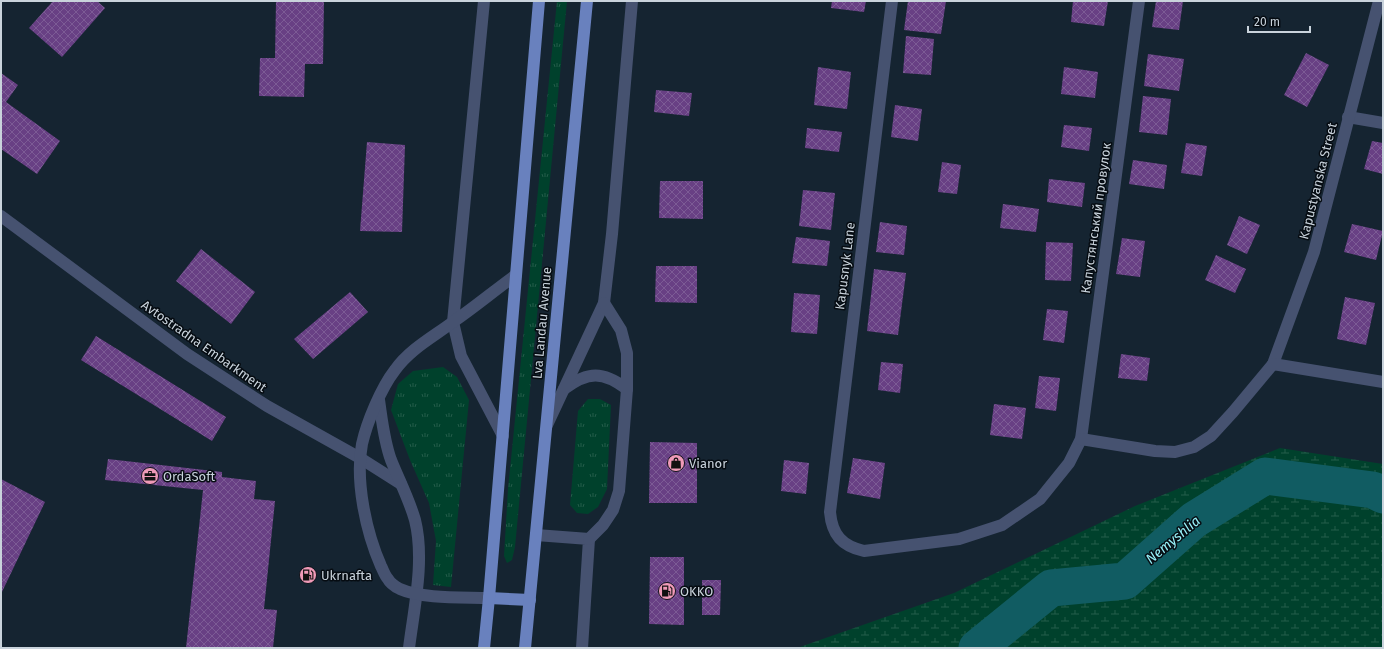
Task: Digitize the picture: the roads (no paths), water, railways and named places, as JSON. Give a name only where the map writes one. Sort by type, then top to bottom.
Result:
[{"type":"main road","points":[[484,648],[539,1]]},
{"type":"main road","name":"Lva Landau Avenue","points":[[525,648],[587,1]]},
{"type":"main road","points":[[489,598],[530,600]]},
{"type":"street","points":[[484,1],[453,322],[461,356],[503,436]]},
{"type":"street","points":[[546,428],[604,303],[612,234],[632,1]]},
{"type":"street","name":"Kapusnyk Lane","points":[[892,1],[830,512],[831,523],[835,534],[853,549],[864,551],[959,539],[1002,525],[1040,499],[1068,463],[1081,439]]},
{"type":"street","name":"Капустянський провулок","points":[[1081,439],[1139,1]]},
{"type":"street","name":"Kapustyanska Street","points":[[1081,439],[1155,452],[1175,452],[1194,447],[1211,436],[1273,364],[1314,252],[1379,1]]},
{"type":"street","points":[[1348,117],[1383,123]]},
{"type":"street","name":"Avtostradna Embarkment","points":[[1,216],[187,354],[267,406],[360,458],[401,484]]},
{"type":"street","points":[[489,598],[417,595],[399,588],[387,579],[376,554],[365,514],[360,480],[360,458],[362,443],[367,428],[386,383],[396,369],[408,355],[516,274]]},
{"type":"street","points":[[582,648],[589,539],[603,525],[613,510],[618,491],[627,389],[627,353],[621,330],[604,303]]},
{"type":"street","points":[[1273,364],[1383,382]]},
{"type":"street","points":[[564,389],[574,381],[594,375],[604,376],[616,380],[627,389]]},
{"type":"street","points":[[379,399],[383,434],[391,459],[415,520],[418,547],[417,595],[410,648]]},
{"type":"street","points":[[536,535],[589,539]]},
{"type":"waterway","name":"Nemyshlia","points":[[977,648],[1051,588],[1125,581],[1194,520],[1265,476],[1373,490],[1383,495]]},
{"type":"place","name":"Vianor","points":[[676,463]]},
{"type":"place","name":"OrdaSoft","points":[[150,476]]},
{"type":"place","name":"Ukrnafta","points":[[308,575]]},
{"type":"place","name":"OKKO","points":[[667,591]]}]
